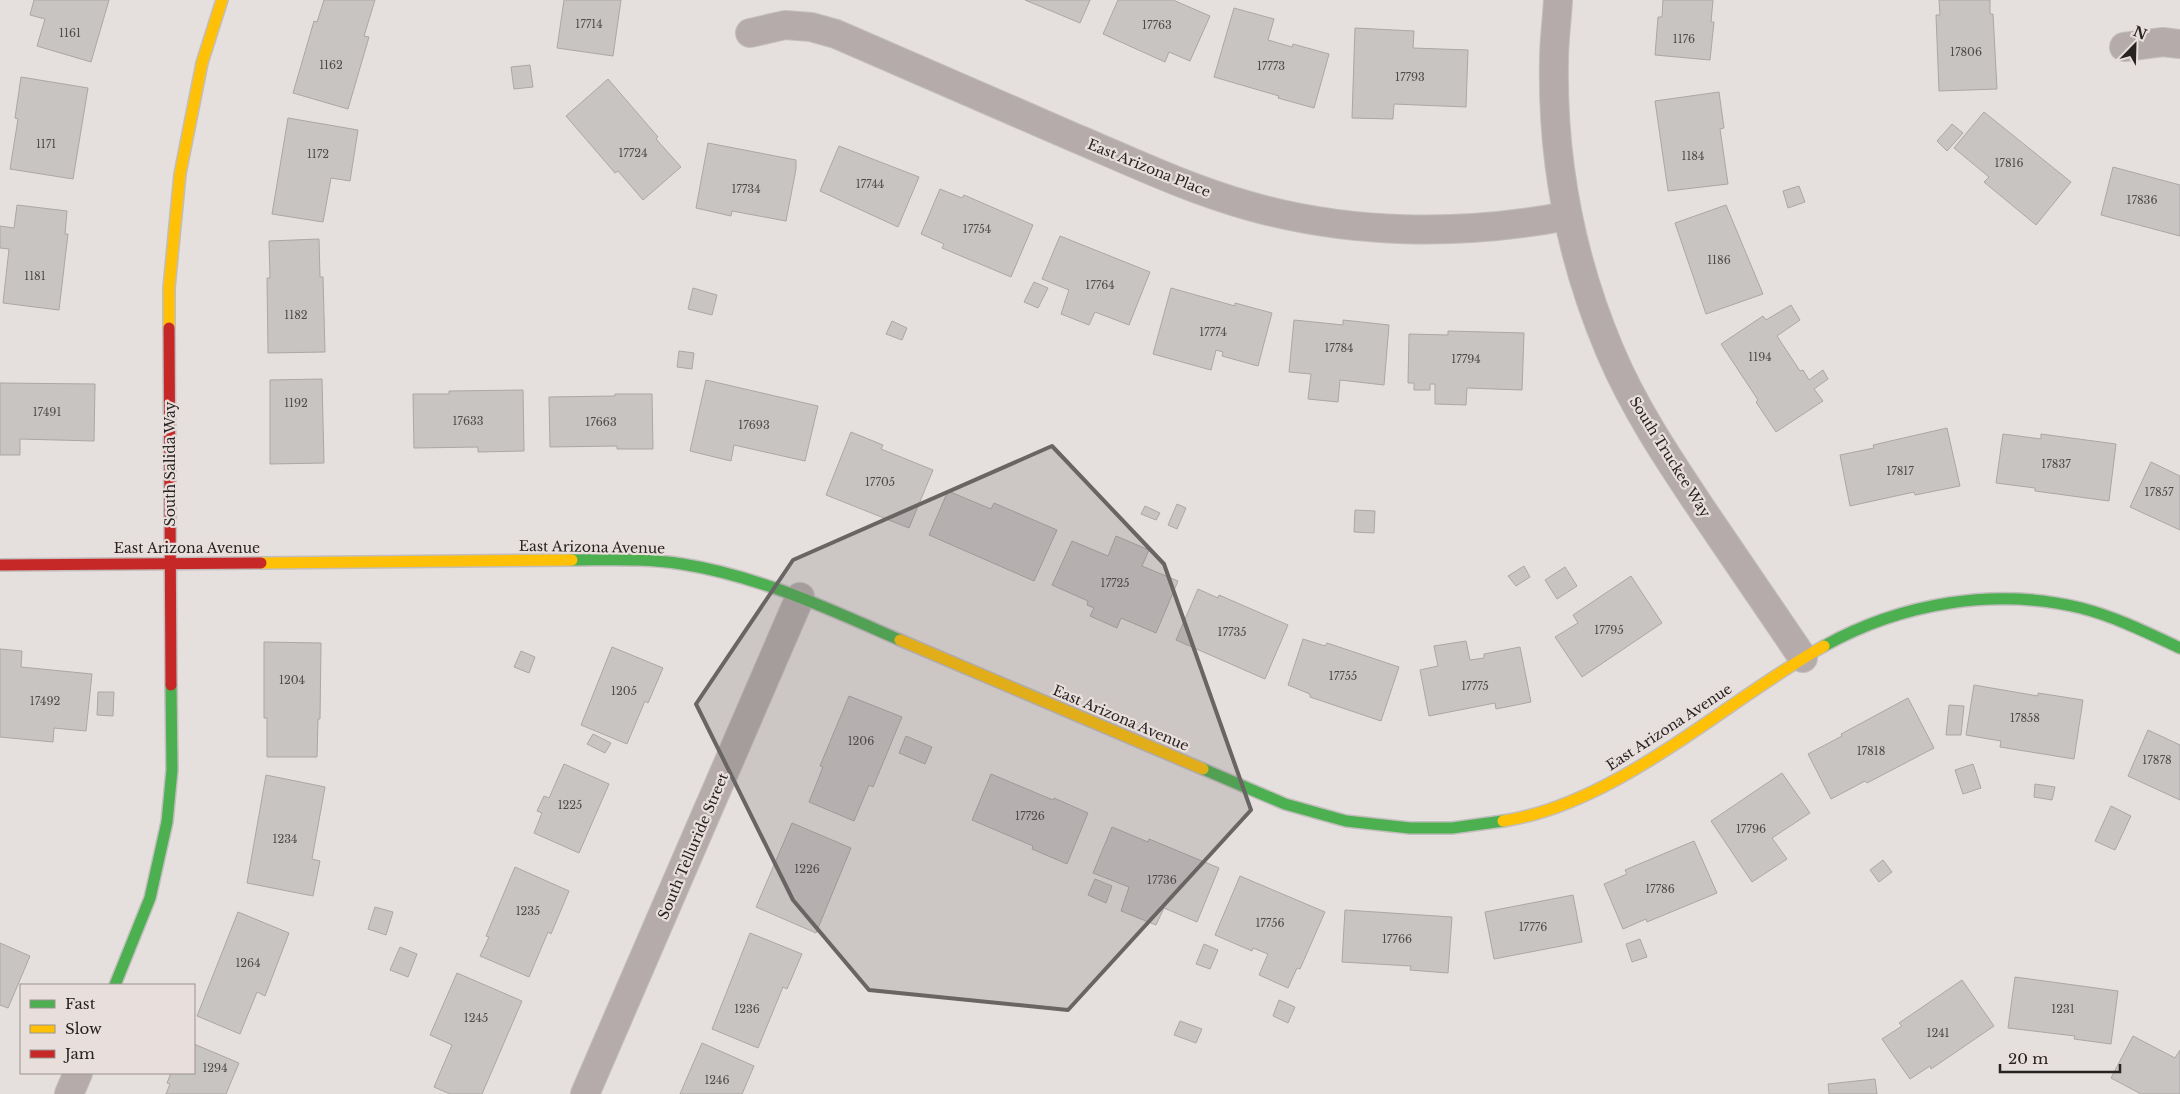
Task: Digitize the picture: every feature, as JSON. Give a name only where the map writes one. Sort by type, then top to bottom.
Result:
[{"type":"street","name":"South Salida Way","points":[[115,984],[150,898],[167,822],[172,770],[169,288],[180,174],[202,63],[222,0]]},
{"type":"street","name":"South Truckee Way","points":[[1558,0],[1554,60],[1556,131],[1567,216],[1585,286],[1607,344],[1642,416],[1668,459],[1803,658]]},
{"type":"street","name":"East Arizona Place","points":[[750,32],[785,25],[812,27],[836,34],[1179,183],[1246,206],[1316,221],[1388,229],[1460,230],[1532,223],[1567,216]]},
{"type":"street","points":[[2124,47],[2163,42],[2180,44]]},
{"type":"street","name":"East Arizona Avenue","points":[[0,565],[632,560],[682,564],[754,580],[800,597],[1285,804],[1346,821],[1410,828],[1452,828],[1515,819],[1575,800],[1632,771],[1803,658],[1846,635],[1902,612],[1956,601],[2011,599],[2066,605],[2136,628],[2180,648]]},
{"type":"street","name":"South Telluride Street","points":[[585,1094],[800,597]]},
{"type":"street","points":[[69,1094],[78,1074]]},
{"type":"highlighted area","points":[[1052,446],[1164,564],[1251,810],[1068,1010],[869,990],[793,900],[696,704],[793,560]]},
{"type":"building","points":[[34,0],[109,0],[91,62],[37,46],[45,19],[30,15]]},
{"type":"building","points":[[324,0],[375,0],[364,36],[369,37],[348,109],[293,93],[314,21],[317,22]]},
{"type":"building","points":[[564,0],[621,0],[613,56],[557,48]]},
{"type":"building","points":[[1025,0],[1090,0],[1080,23]]},
{"type":"building","points":[[1118,0],[1173,0],[1210,16],[1190,61],[1169,52],[1165,62],[1103,34]]},
{"type":"building","points":[[1663,0],[1713,0],[1711,22],[1714,22],[1710,60],[1655,55],[1658,17],[1662,17]]},
{"type":"building","points":[[1939,0],[1990,0],[1990,14],[1993,14],[1997,89],[1939,91],[1936,15],[1940,15]]},
{"type":"building","points":[[1234,8],[1274,19],[1268,40],[1292,47],[1293,44],[1329,54],[1314,108],[1214,77]]},
{"type":"building","points":[[1355,28],[1414,31],[1413,48],[1468,50],[1466,107],[1394,104],[1393,119],[1352,118]]},
{"type":"building","points":[[530,65],[533,87],[514,89],[511,67]]},
{"type":"building","points":[[21,77],[88,88],[73,179],[10,169],[18,119],[15,118]]},
{"type":"building","points":[[608,79],[681,167],[643,200],[618,171],[615,173],[566,116]]},
{"type":"building","points":[[1719,92],[1724,128],[1720,129],[1728,184],[1668,191],[1655,101]]},
{"type":"building","points":[[1984,112],[2071,182],[2036,225],[1984,182],[1989,177],[1954,148]]},
{"type":"building","points":[[288,118],[358,130],[350,181],[331,178],[323,222],[272,214]]},
{"type":"building","points":[[1952,124],[1963,133],[1947,151],[1937,141]]},
{"type":"building","points":[[708,143],[796,160],[786,221],[732,211],[731,216],[696,208]]},
{"type":"building","points":[[839,146],[919,177],[898,227],[820,191]]},
{"type":"building","points":[[2113,167],[2180,185],[2180,236],[2101,215]]},
{"type":"building","points":[[1799,186],[1805,202],[1788,208],[1783,191]]},
{"type":"building","points":[[940,189],[962,198],[964,195],[1033,225],[1011,277],[942,248],[944,244],[921,234]]},
{"type":"building","points":[[17,205],[67,211],[65,234],[68,234],[59,310],[3,303],[9,249],[0,248],[0,226],[14,228]]},
{"type":"building","points":[[1726,205],[1763,294],[1706,314],[1675,223]]},
{"type":"building","points":[[1060,236],[1150,272],[1129,325],[1095,312],[1089,325],[1061,314],[1069,290],[1042,279]]},
{"type":"building","points":[[319,239],[320,277],[323,277],[325,352],[268,353],[267,278],[270,278],[269,241]]},
{"type":"building","points":[[1034,282],[1048,288],[1038,308],[1024,302]]},
{"type":"building","points":[[693,288],[717,295],[712,315],[688,309]]},
{"type":"building","points":[[1171,288],[1235,306],[1235,303],[1272,313],[1258,366],[1222,356],[1223,352],[1216,350],[1211,370],[1153,354]]},
{"type":"building","points":[[1791,305],[1800,320],[1777,336],[1800,371],[1803,370],[1809,380],[1823,370],[1828,379],[1814,389],[1823,401],[1776,432],[1756,402],[1758,400],[1721,344],[1763,316],[1766,320]]},
{"type":"building","points":[[1294,320],[1343,325],[1343,320],[1389,325],[1384,385],[1340,380],[1338,402],[1308,399],[1311,374],[1289,372]]},
{"type":"building","points":[[892,321],[907,328],[902,340],[886,334]]},
{"type":"building","points":[[1448,331],[1524,333],[1522,390],[1467,388],[1466,405],[1435,404],[1435,384],[1430,384],[1430,390],[1414,390],[1414,383],[1408,383],[1409,334],[1448,335]]},
{"type":"building","points":[[679,351],[694,353],[692,369],[677,367]]},
{"type":"building","points":[[322,379],[324,463],[270,464],[270,380]]},
{"type":"building","points":[[706,380],[818,406],[805,461],[734,445],[731,461],[690,451]]},
{"type":"building","points":[[0,383],[95,384],[94,441],[20,439],[20,455],[0,455]]},
{"type":"building","points":[[523,390],[524,451],[478,452],[478,447],[414,448],[413,394],[449,394],[449,391]]},
{"type":"building","points":[[615,394],[652,394],[653,449],[617,449],[617,446],[550,447],[549,397],[615,396]]},
{"type":"building","points":[[1947,428],[1960,486],[1915,495],[1914,492],[1850,506],[1840,455],[1874,448],[1873,445]]},
{"type":"building","points":[[851,432],[883,445],[881,449],[933,470],[909,528],[826,495]]},
{"type":"building","points":[[2003,434],[2041,439],[2041,434],[2116,444],[2109,501],[2035,491],[2035,488],[1996,483]]},
{"type":"building","points":[[2151,462],[2180,476],[2180,530],[2130,507]]},
{"type":"building","points":[[948,491],[991,509],[994,503],[1057,530],[1034,581],[929,535]]},
{"type":"building","points":[[1177,504],[1186,508],[1177,529],[1168,525]]},
{"type":"building","points":[[1145,506],[1160,513],[1156,520],[1141,514]]},
{"type":"building","points":[[1355,510],[1375,511],[1374,533],[1354,532]]},
{"type":"building","points":[[1116,536],[1149,550],[1142,566],[1178,581],[1156,633],[1121,618],[1117,628],[1090,616],[1094,608],[1087,605],[1088,601],[1052,585],[1072,541],[1108,556]]},
{"type":"building","points":[[1524,566],[1530,577],[1516,586],[1508,576]]},
{"type":"building","points":[[1565,567],[1577,586],[1557,599],[1545,580]]},
{"type":"building","points":[[1631,576],[1662,623],[1582,677],[1555,637],[1578,623],[1573,615]]},
{"type":"building","points":[[1198,589],[1218,598],[1219,595],[1288,625],[1265,679],[1176,640]]},
{"type":"building","points":[[1303,639],[1325,646],[1327,643],[1399,667],[1381,721],[1310,697],[1310,694],[1288,685]]},
{"type":"building","points":[[1466,641],[1470,660],[1484,658],[1484,654],[1520,647],[1531,702],[1496,709],[1495,703],[1429,716],[1420,670],[1438,666],[1434,646]]},
{"type":"building","points":[[264,642],[321,643],[320,719],[318,719],[317,757],[267,757],[267,718],[264,718]]},
{"type":"building","points":[[612,647],[663,668],[648,703],[645,701],[627,744],[581,725]]},
{"type":"building","points":[[0,649],[22,651],[21,667],[92,674],[86,731],[54,728],[53,742],[0,737]]},
{"type":"building","points":[[521,651],[535,657],[529,673],[514,667]]},
{"type":"building","points":[[1974,685],[2038,696],[2038,693],[2083,700],[2074,759],[2000,747],[2001,741],[1966,735]]},
{"type":"building","points":[[98,692],[114,692],[113,716],[97,715]]},
{"type":"building","points":[[849,696],[902,717],[873,787],[869,785],[854,821],[809,802],[823,767],[820,766]]},
{"type":"building","points":[[1908,698],[1934,748],[1867,783],[1865,781],[1831,799],[1808,754]]},
{"type":"building","points":[[1949,705],[1964,706],[1961,735],[1946,735]]},
{"type":"building","points":[[2148,730],[2180,745],[2180,800],[2128,776]]},
{"type":"building","points":[[593,734],[611,743],[605,753],[587,744]]},
{"type":"building","points":[[906,736],[932,747],[925,764],[899,753]]},
{"type":"building","points":[[564,764],[609,784],[579,853],[534,833],[542,813],[537,811],[544,796],[549,798]]},
{"type":"building","points":[[1973,764],[1981,788],[1963,794],[1955,770]]},
{"type":"building","points":[[1782,773],[1810,813],[1772,838],[1787,859],[1752,882],[1711,821]]},
{"type":"building","points":[[991,774],[1088,813],[1067,864],[1032,849],[1033,846],[972,820]]},
{"type":"building","points":[[266,775],[325,787],[312,859],[320,861],[313,896],[247,883]]},
{"type":"building","points":[[2035,784],[2055,787],[2052,800],[2034,797]]},
{"type":"building","points":[[2111,806],[2131,816],[2115,850],[2095,841]]},
{"type":"building","points":[[792,823],[851,848],[816,933],[756,907]]},
{"type":"building","points":[[1112,827],[1148,842],[1149,839],[1219,868],[1197,922],[1164,908],[1156,925],[1121,911],[1129,887],[1093,873]]},
{"type":"building","points":[[1694,841],[1717,893],[1647,922],[1646,919],[1623,929],[1604,884],[1627,874],[1625,870]]},
{"type":"building","points":[[1883,860],[1892,872],[1879,882],[1870,870]]},
{"type":"building","points":[[515,867],[569,891],[551,934],[548,932],[529,977],[480,956],[489,937],[486,936]]},
{"type":"building","points":[[1240,876],[1325,912],[1300,969],[1297,968],[1288,988],[1259,975],[1268,954],[1253,948],[1252,951],[1215,935]]},
{"type":"building","points":[[1095,879],[1112,886],[1106,903],[1088,895]]},
{"type":"building","points":[[1573,895],[1582,942],[1494,959],[1485,912]]},
{"type":"building","points":[[375,907],[393,912],[386,935],[368,929]]},
{"type":"building","points":[[1345,910],[1452,917],[1448,973],[1410,970],[1411,966],[1342,962]]},
{"type":"building","points":[[238,912],[289,933],[265,996],[257,992],[240,1034],[197,1016]]},
{"type":"building","points":[[750,933],[802,954],[787,989],[783,987],[758,1048],[712,1029]]},
{"type":"building","points":[[1640,939],[1647,957],[1632,962],[1626,944]]},
{"type":"building","points":[[0,943],[30,956],[8,1008],[0,1005]]},
{"type":"building","points":[[1204,944],[1218,950],[1210,969],[1196,964]]},
{"type":"building","points":[[400,947],[417,954],[408,977],[390,970]]},
{"type":"building","points":[[457,973],[522,1001],[482,1094],[450,1094],[434,1087],[452,1045],[430,1035]]},
{"type":"building","points":[[2015,977],[2118,991],[2111,1044],[2074,1039],[2075,1036],[2008,1028]]},
{"type":"building","points":[[1962,980],[1994,1026],[1931,1069],[1930,1066],[1910,1079],[1882,1039],[1902,1026],[1899,1023]]},
{"type":"building","points":[[1279,1000],[1295,1007],[1288,1023],[1273,1016]]},
{"type":"building","points":[[1180,1021],[1202,1029],[1196,1043],[1174,1035]]},
{"type":"building","points":[[2133,1036],[2175,1058],[2180,1050],[2180,1094],[2141,1094],[2111,1078]]},
{"type":"building","points":[[702,1043],[754,1066],[742,1094],[680,1094]]},
{"type":"building","points":[[195,1044],[239,1063],[226,1094],[166,1094],[170,1084],[167,1083],[171,1074],[195,1074]]},
{"type":"building","points":[[1875,1079],[1877,1094],[1829,1094],[1828,1084]]},
{"type":"traffic: fast","points":[[572,560],[655,561],[711,569],[793,595],[900,640]]},
{"type":"traffic: fast","points":[[1824,646],[1854,631],[1916,610],[1982,599],[2015,599],[2081,608],[2132,626],[2180,648]]},
{"type":"traffic: fast","points":[[115,984],[150,898],[167,822],[172,770],[171,685]]},
{"type":"traffic: fast","points":[[1203,769],[1285,804],[1346,821],[1410,828],[1452,828],[1503,821]]},
{"type":"traffic: slow","points":[[169,328],[169,288],[180,174],[202,63],[222,0]]},
{"type":"traffic: slow","points":[[261,563],[572,560]]},
{"type":"traffic: slow","points":[[900,640],[1203,769]]},
{"type":"traffic: slow","points":[[1503,821],[1545,811],[1587,794],[1628,773],[1824,646]]},
{"type":"traffic: jam","points":[[169,328],[171,685]]},
{"type":"traffic: jam","points":[[0,565],[261,563]]}]
